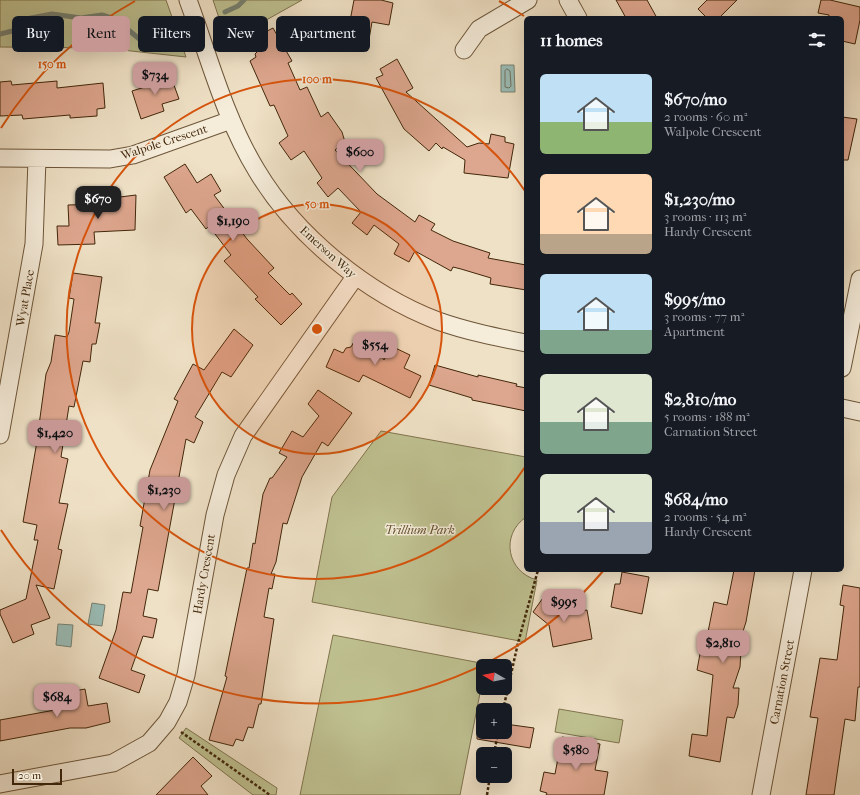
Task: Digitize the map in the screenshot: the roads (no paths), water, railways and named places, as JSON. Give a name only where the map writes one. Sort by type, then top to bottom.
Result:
[{"type":"street","name":"Emerson Way","points":[[188,0],[231,120],[257,171],[286,212],[316,244],[355,277],[438,321],[482,334],[524,343]]},
{"type":"street","points":[[464,50],[479,29],[528,0]]},
{"type":"street","points":[[568,0],[577,16]]},
{"type":"street","name":"Walpole Crescent","points":[[0,158],[110,159],[133,155],[231,120]]},
{"type":"street","name":"Wyat Place","points":[[0,435],[34,244],[37,159]]},
{"type":"street","name":"Hardy Crescent","points":[[0,784],[113,764],[149,743],[167,722],[178,702],[186,675],[215,515],[226,475],[244,436],[355,277]]},
{"type":"street","points":[[844,358],[860,279]]},
{"type":"street","points":[[844,408],[860,412]]},
{"type":"street","name":"Carnation Street","points":[[761,795],[804,572]]},
{"type":"water","points":[[501,65],[514,65],[515,92],[501,92]]},
{"type":"water","points":[[92,603],[105,605],[102,626],[88,624]]},
{"type":"water","points":[[58,624],[73,625],[71,647],[56,645]]},
{"type":"waterway","points":[[225,12],[238,6],[244,0]]},
{"type":"waterway","points":[[0,34],[16,30],[26,19],[52,14],[81,18],[102,15],[115,19],[138,38]]},
{"type":"park label","name":"Trillium Park","points":[[420,530]]}]
